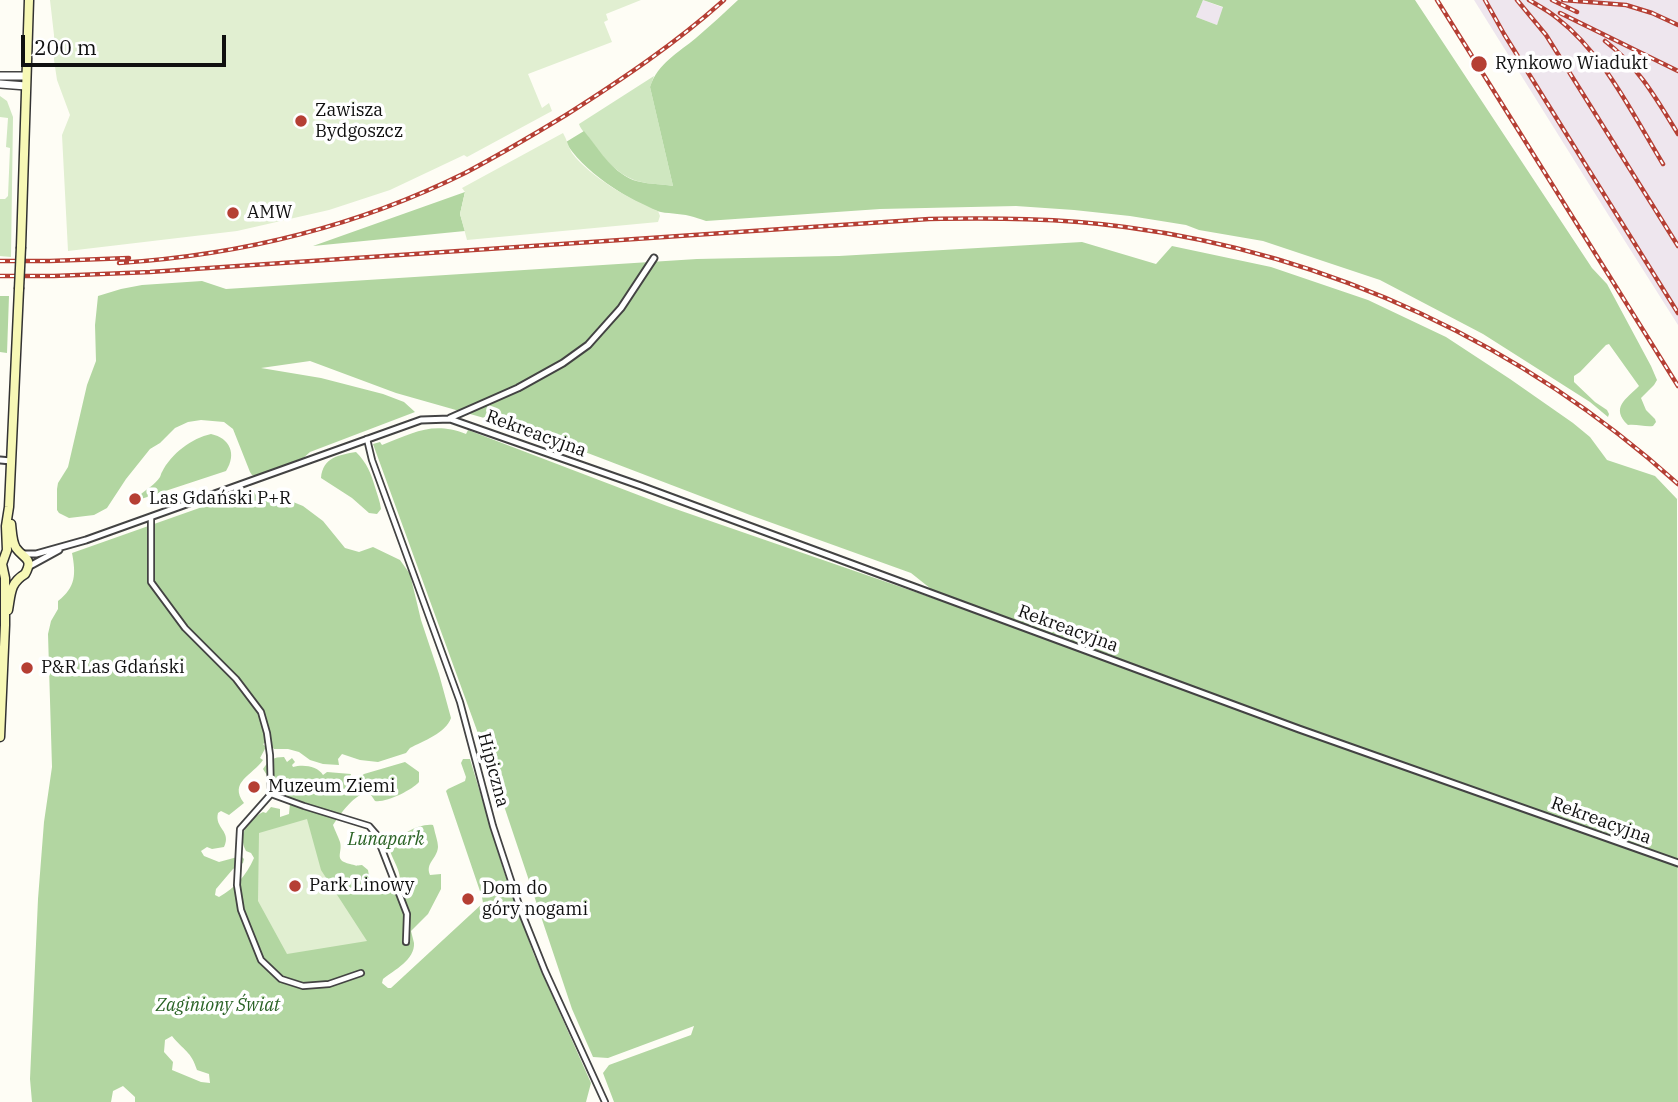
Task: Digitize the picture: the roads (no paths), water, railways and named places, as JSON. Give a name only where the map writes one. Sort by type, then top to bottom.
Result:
[{"type":"main road","points":[[0,737],[5,625],[2,564],[9,507],[29,0]]},
{"type":"main road","points":[[5,625],[12,588],[28,567],[28,560],[13,542],[9,507]]},
{"type":"main road","points":[[5,556],[12,552],[22,553]]},
{"type":"main road","points":[[4,573],[18,578]]},
{"type":"street","points":[[0,76],[26,81]]},
{"type":"street","points":[[0,84],[26,81]]},
{"type":"street","name":"Rekreacyjna","points":[[450,419],[518,388],[563,363],[588,345],[621,308],[654,258]]},
{"type":"street","name":"Rekreacyjna","points":[[22,553],[36,554],[64,547],[421,420],[450,419],[1299,730],[1678,863]]},
{"type":"street","name":"Hipiczna","points":[[367,439],[460,702],[494,826],[521,911],[545,971],[605,1102]]},
{"type":"street","points":[[0,460],[11,461]]},
{"type":"street","points":[[150,517],[151,582],[185,628],[236,679],[261,712],[267,733],[271,794],[240,829],[237,885],[241,910],[261,960],[281,979],[303,986],[328,984],[361,973]]},
{"type":"street","name":"Rekreacyjna","points":[[28,567],[64,547]]},
{"type":"street","points":[[271,794],[369,826],[376,834],[407,914],[406,942]]},
{"type":"railway","points":[[119,263],[209,253],[296,235],[382,209],[424,192],[478,166],[566,115],[647,61],[724,0]]},
{"type":"railway","points":[[1437,0],[1678,386]]},
{"type":"railway","points":[[1485,0],[1678,313]]},
{"type":"railway","points":[[1517,0],[1546,35],[1678,246]]},
{"type":"railway","points":[[1529,0],[1554,15],[1589,49],[1616,86],[1663,164]]},
{"type":"railway","points":[[1552,0],[1577,12]]},
{"type":"railway","points":[[1563,0],[1626,5],[1678,25]]},
{"type":"railway","points":[[1560,13],[1678,71]]},
{"type":"railway","points":[[1605,41],[1637,72],[1678,134]]},
{"type":"railway","points":[[0,276],[150,272],[929,219],[1052,220],[1101,224],[1201,240],[1276,259],[1421,313],[1489,349],[1555,389],[1618,434],[1678,484]]},
{"type":"railway","points":[[0,261],[129,258]]},
{"type":"place","name":"Rynkowo Wiadukt","points":[[1479,64]]},
{"type":"place","name":"Zawisza Bydgoszcz","points":[[301,121]]},
{"type":"place","name":"AMW","points":[[233,213]]},
{"type":"place","name":"Las Gdański P+R","points":[[135,499]]},
{"type":"place","name":"P&R Las Gdański","points":[[27,668]]},
{"type":"place","name":"Muzeum Ziemi","points":[[254,787]]},
{"type":"place","name":"Park Linowy","points":[[295,886]]},
{"type":"place","name":"Dom do góry nogami","points":[[468,899]]},
{"type":"park label","name":"Lunapark","points":[[386,840]]},
{"type":"park label","name":"Zaginiony Świat","points":[[218,1006]]}]
